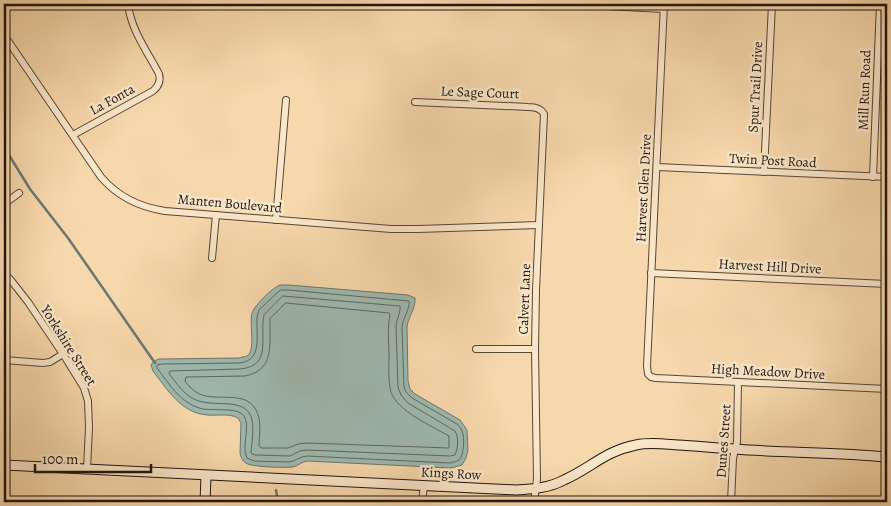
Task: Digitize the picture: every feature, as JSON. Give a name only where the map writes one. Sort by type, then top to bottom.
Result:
[{"type":"street","name":"La Fonta","points":[[73,135],[153,91],[160,82],[159,74],[135,31],[128,4]]},
{"type":"street","points":[[567,4],[663,6]]},
{"type":"street","name":"Spur Trail Drive","points":[[764,172],[772,4]]},
{"type":"street","name":"Mill Run Road","points":[[873,177],[880,4]]},
{"type":"street","name":"Harvest Glen Drive","points":[[648,374],[646,366],[657,167],[663,6]]},
{"type":"street","name":"Manten Boulevard","points":[[4,34],[104,181],[126,199],[142,206],[153,209],[216,215],[405,229],[539,225]]},
{"type":"street","points":[[276,220],[286,100]]},
{"type":"street","name":"Le Sage Court","points":[[415,102],[534,107],[542,111]]},
{"type":"street","name":"Calvert Lane","points":[[534,502],[537,479],[535,349],[544,117],[542,111]]},
{"type":"street","name":"Twin Post Road","points":[[657,167],[887,178]]},
{"type":"street","points":[[4,204],[19,193]]},
{"type":"street","points":[[212,258],[216,215]]},
{"type":"street","name":"Harvest Hill Drive","points":[[651,273],[887,284]]},
{"type":"street","name":"Yorkshire Street","points":[[4,274],[22,295],[84,388],[88,401],[89,427],[87,469]]},
{"type":"street","points":[[476,349],[535,349]]},
{"type":"street","points":[[4,360],[43,363],[50,362],[63,354]]},
{"type":"street","name":"High Meadow Drive","points":[[648,374],[656,378],[887,389]]},
{"type":"street","name":"Dunes Street","points":[[731,502],[733,458],[737,442],[738,382]]},
{"type":"street","name":"Kings Row","points":[[4,465],[516,490],[536,489],[564,480],[618,449],[635,445],[658,443],[887,457]]},
{"type":"street","points":[[204,502],[206,476]]},
{"type":"street","points":[[422,502],[424,485]]},
{"type":"water","points":[[280,285],[408,295],[415,298],[407,327],[408,381],[410,389],[415,394],[460,420],[467,430],[468,450],[462,465],[451,468],[307,461],[289,467],[268,467],[249,464],[244,461],[240,453],[241,423],[238,418],[198,413],[182,405],[153,371],[151,365],[154,361],[159,359],[239,358],[247,356],[250,353],[252,343],[252,313],[264,297]]},
{"type":"waterway","points":[[4,147],[30,189],[68,238],[155,363]]},
{"type":"waterway","points":[[276,490],[278,502]]}]
